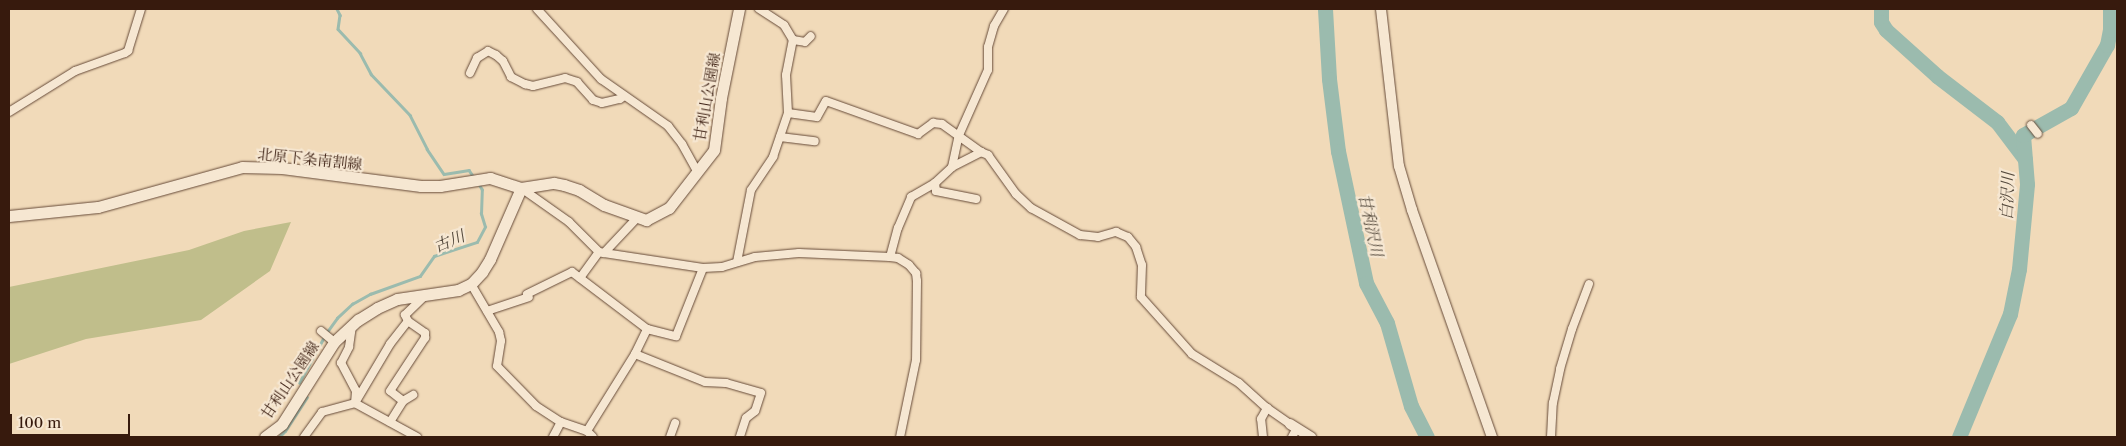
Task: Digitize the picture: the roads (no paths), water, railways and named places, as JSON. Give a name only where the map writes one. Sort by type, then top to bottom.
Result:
[{"type":"main road","name":"甘利山公園線","points":[[637,218],[646,220],[669,208],[714,150],[721,98],[740,9]]},
{"type":"main road","name":"北原下条南割線","points":[[9,216],[98,207],[242,168],[282,168],[421,186],[440,186],[490,178],[522,188]]},
{"type":"main road","points":[[471,284],[490,259],[522,188],[554,183],[564,185],[579,190],[604,205],[637,218]]},
{"type":"main road","name":"甘利山公園線","points":[[265,437],[282,424],[332,340],[377,308],[397,299],[458,290],[471,284]]},
{"type":"street","points":[[9,112],[75,71],[128,51],[141,9]]},
{"type":"street","points":[[537,9],[600,79],[668,126],[682,144],[697,171]]},
{"type":"street","points":[[737,262],[751,190],[773,157],[788,113],[786,75],[793,40],[784,25],[759,9]]},
{"type":"street","points":[[952,167],[960,135],[988,70],[988,47],[994,26],[1004,9]]},
{"type":"street","points":[[1381,9],[1399,166],[1412,210],[1492,437]]},
{"type":"street","points":[[793,40],[805,42],[812,36]]},
{"type":"street","points":[[470,72],[477,58],[488,51],[503,62],[512,77],[526,84],[533,86],[565,78],[577,82],[593,100],[602,103],[620,99],[624,96]]},
{"type":"street","points":[[788,113],[817,117],[826,101],[918,134],[933,123],[942,124],[988,155],[1016,194],[1031,208],[1080,235],[1098,237],[1116,232],[1128,237],[1136,248],[1142,265],[1142,297],[1192,354],[1239,383],[1293,430],[1311,437]]},
{"type":"street","points":[[2031,125],[2038,134]]},
{"type":"street","points":[[780,137],[815,141]]},
{"type":"street","points":[[890,257],[898,228],[911,197],[935,182],[952,167],[981,152]]},
{"type":"street","points":[[935,182],[936,191],[976,199]]},
{"type":"street","points":[[522,188],[569,222],[601,252],[703,268],[755,257],[800,253],[890,257],[898,258],[909,265],[916,273],[917,281],[916,360],[900,437]]},
{"type":"street","points":[[580,278],[601,252],[637,218]]},
{"type":"street","points":[[487,311],[528,295],[572,272],[647,329],[676,336],[703,268]]},
{"type":"street","points":[[471,284],[499,332],[501,341],[497,366],[536,406],[561,422],[590,434],[647,329]]},
{"type":"street","points":[[1551,437],[1553,402],[1560,369],[1572,329],[1589,284]]},
{"type":"street","points":[[403,401],[390,391],[425,338],[424,334],[408,321],[405,316],[427,294]]},
{"type":"street","points":[[355,403],[390,344],[408,321]]},
{"type":"street","points":[[352,326],[349,347],[340,362],[356,391],[355,403]]},
{"type":"street","points":[[321,331],[332,340]]},
{"type":"street","points":[[635,354],[705,382],[726,383],[761,393],[755,411],[746,418],[740,437]]},
{"type":"street","points":[[390,422],[403,401],[413,395]]},
{"type":"street","points":[[304,437],[322,412],[355,403],[417,437]]},
{"type":"street","points":[[1263,437],[1261,419],[1267,408]]},
{"type":"street","points":[[553,437],[561,422]]},
{"type":"street","points":[[670,437],[675,423]]},
{"type":"waterway","name":"古川","points":[[337,9],[340,15],[338,29],[360,53],[371,74],[410,115],[427,149],[444,174],[469,170],[473,176]]},
{"type":"waterway","name":"甘利沢川","points":[[1325,9],[1329,79],[1338,151],[1366,283],[1387,323],[1411,406],[1427,437]]},
{"type":"waterway","name":"白沢川","points":[[1881,9],[1881,22],[1886,30],[1937,76],[1997,122],[2025,159]]},
{"type":"waterway","name":"白沢川","points":[[1959,437],[2010,314],[2019,269],[2027,184],[2023,135],[2071,108],[2107,45],[2110,30],[2110,9]]},
{"type":"waterway","name":"古川","points":[[327,332],[337,318],[352,304],[370,294],[420,276],[434,256],[477,242],[485,227],[481,214],[482,190],[478,183]]},
{"type":"waterway","name":"古川","points":[[299,383],[324,337]]},
{"type":"waterway","name":"古川","points":[[279,437],[307,397]]}]
